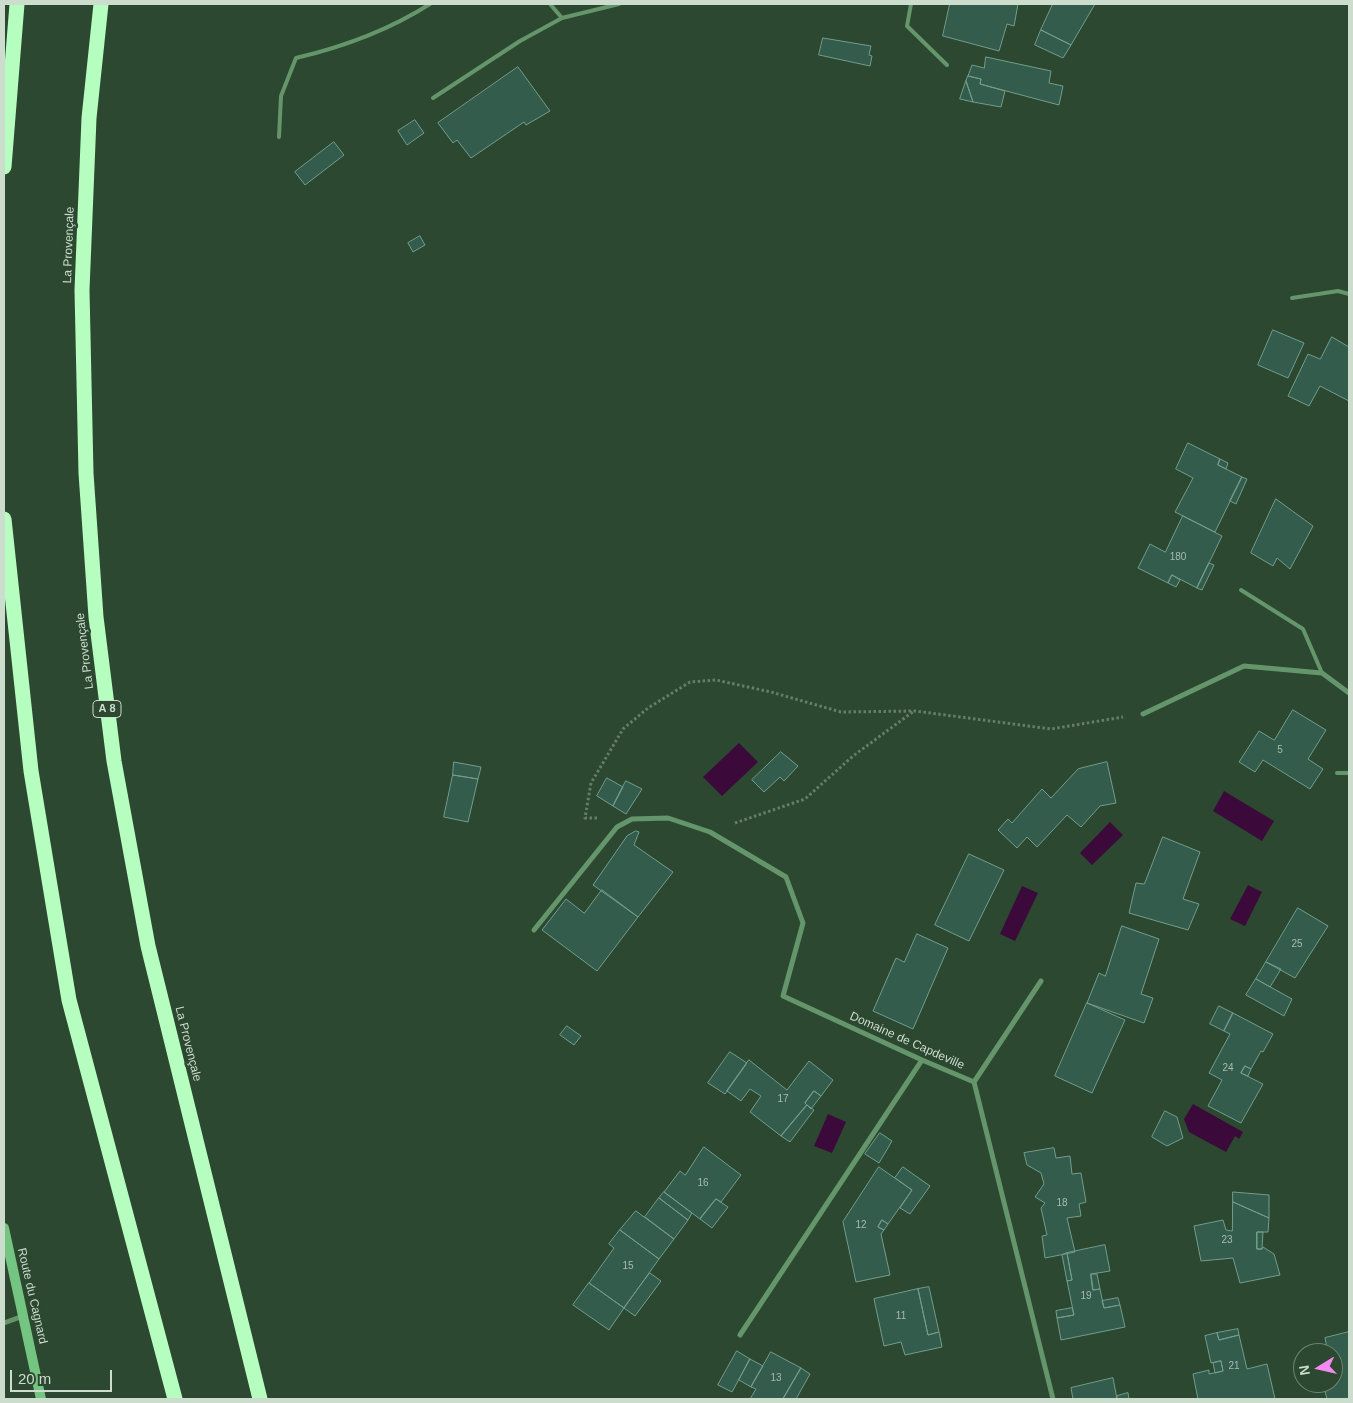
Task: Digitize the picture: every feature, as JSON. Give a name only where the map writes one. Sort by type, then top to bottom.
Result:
[{"type":"highway","points":[[4,167],[17,4]]},
{"type":"highway","name":"La Provençale","points":[[101,4],[89,118],[82,290],[86,473],[96,617],[114,761],[148,946],[260,1399]]},
{"type":"highway","points":[[4,519],[31,771],[69,1000],[175,1399]]},
{"type":"street","points":[[1143,714],[1244,666],[1322,673],[1349,693]]},
{"type":"street","points":[[534,930],[617,827],[632,820],[668,818],[710,832]]},
{"type":"street","name":"Domaine de Capdeville","points":[[710,832],[786,877],[803,923],[783,996],[974,1082],[1053,1399]]},
{"type":"street","points":[[974,1082],[1041,981]]},
{"type":"street","points":[[740,1335],[922,1060]]},
{"type":"street","name":"Route du Cagnard","points":[[4,1228],[41,1399]]},
{"type":"street","points":[[4,1323],[24,1315]]},
{"type":"lane","points":[[279,137],[281,96],[296,58],[344,45],[408,18],[430,4]]},
{"type":"lane","points":[[550,4],[562,18]]},
{"type":"lane","points":[[433,98],[520,41],[562,18],[619,4]]},
{"type":"lane","points":[[912,4],[907,26],[947,66]]},
{"type":"lane","points":[[1292,298],[1338,291],[1349,294]]},
{"type":"lane","points":[[1241,590],[1303,629],[1322,673]]},
{"type":"lane","points":[[1337,773],[1349,773]]},
{"type":"path","points":[[632,820],[586,818],[591,783],[623,729],[648,708],[690,682],[716,680],[771,692],[841,712],[914,711],[1051,729],[1143,714]]},
{"type":"path","points":[[710,832],[805,799],[853,756],[914,711]]},
{"type":"shaded area","points":[[739,743],[758,762],[722,796],[703,777]]},
{"type":"shaded area","points":[[1224,791],[1274,821],[1262,841],[1213,811]]},
{"type":"shaded area","points":[[1110,822],[1123,835],[1092,865],[1080,853]]},
{"type":"shaded area","points":[[1248,885],[1262,892],[1245,926],[1230,919]]},
{"type":"shaded area","points":[[1022,886],[1038,893],[1015,941],[1000,934]]},
{"type":"shaded area","points":[[1193,1104],[1243,1132],[1239,1139],[1235,1136],[1226,1152],[1189,1132],[1184,1119]]},
{"type":"shaded area","points":[[828,1114],[846,1122],[832,1153],[814,1146]]},
{"type":"building","points":[[950,4],[1018,4],[1014,26],[1007,24],[999,51],[943,36]]},
{"type":"building","points":[[1053,4],[1095,4],[1071,45],[1041,30]]},
{"type":"building","points":[[1041,30],[1071,45],[1063,58],[1035,45]]},
{"type":"building","points":[[823,38],[871,46],[869,55],[872,56],[870,66],[819,55]]},
{"type":"building","points":[[986,57],[1051,71],[1049,83],[1063,86],[1059,105],[980,84],[981,79],[968,76],[972,65],[984,68]]},
{"type":"building","points":[[518,67],[550,111],[526,125],[524,122],[471,158],[457,140],[453,143],[438,123]]},
{"type":"building","points":[[968,76],[981,79],[980,84],[1005,91],[1001,107],[973,102],[966,81]]},
{"type":"building","points":[[966,81],[973,102],[960,99]]},
{"type":"building","points":[[415,120],[424,133],[407,145],[398,131]]},
{"type":"building","points":[[334,142],[344,155],[305,185],[295,172]]},
{"type":"building","points":[[420,236],[425,245],[413,252],[408,243]]},
{"type":"building","points":[[1273,330],[1304,343],[1288,378],[1258,365]]},
{"type":"building","points":[[1332,337],[1349,347],[1349,401],[1320,386],[1309,406],[1288,396],[1308,354],[1320,359]]},
{"type":"building","points":[[1188,443],[1220,459],[1218,465],[1242,477],[1215,532],[1175,512],[1193,478],[1176,469]]},
{"type":"building","points":[[1220,459],[1228,463],[1226,469],[1218,465]]},
{"type":"building","points":[[1242,477],[1247,479],[1236,504],[1230,501]]},
{"type":"building","points":[[1276,499],[1313,526],[1290,569],[1277,558],[1273,566],[1251,553]]},
{"type":"building","points":[[1183,516],[1222,536],[1197,588],[1172,575],[1168,583],[1138,568],[1150,544],[1165,552]]},
{"type":"building","points":[[1209,563],[1214,565],[1202,590],[1197,588]]},
{"type":"building","points":[[1172,575],[1180,580],[1176,587],[1168,583]]},
{"type":"building","points":[[1293,710],[1326,730],[1308,759],[1323,769],[1310,789],[1263,760],[1255,772],[1239,762],[1259,731],[1274,740]]},
{"type":"building","points":[[781,752],[798,766],[784,781],[780,777],[764,792],[752,780]]},
{"type":"building","points":[[454,762],[481,767],[478,779],[453,775]]},
{"type":"building","points":[[1107,762],[1116,803],[1100,806],[1081,827],[1067,815],[1037,847],[1027,837],[1017,848],[998,830],[1008,819],[1012,823],[1042,789],[1051,798],[1078,769]]},
{"type":"building","points":[[453,775],[478,779],[468,822],[444,817]]},
{"type":"building","points":[[607,778],[623,787],[613,806],[597,796]]},
{"type":"building","points":[[626,781],[642,789],[626,814],[613,806]]},
{"type":"building","points":[[636,831],[639,832],[634,845],[673,872],[638,917],[593,885],[627,836]]},
{"type":"building","points":[[1163,837],[1200,852],[1183,899],[1199,904],[1188,930],[1129,913],[1136,883],[1144,884]]},
{"type":"building","points":[[969,854],[1004,870],[969,941],[935,925]]},
{"type":"building","points":[[602,890],[638,917],[597,971],[542,930],[566,899],[584,913]]},
{"type":"building","points":[[1298,908],[1328,926],[1295,978],[1266,962]]},
{"type":"building","points":[[1122,926],[1159,939],[1141,994],[1153,998],[1144,1023],[1087,1003],[1099,973],[1105,976]]},
{"type":"building","points":[[917,934],[948,948],[913,1029],[873,1011],[896,958],[904,962]]},
{"type":"building","points":[[1266,962],[1281,969],[1270,987],[1256,979]]},
{"type":"building","points":[[1256,979],[1292,999],[1284,1016],[1246,995]]},
{"type":"building","points":[[1087,1003],[1125,1020],[1092,1093],[1055,1076]]},
{"type":"building","points":[[1219,1006],[1233,1013],[1224,1031],[1210,1024]]},
{"type":"building","points":[[1233,1013],[1273,1034],[1251,1069],[1245,1066],[1241,1073],[1263,1084],[1241,1123],[1208,1106],[1222,1080],[1209,1073],[1230,1034],[1224,1031]]},
{"type":"building","points":[[567,1026],[581,1036],[574,1045],[560,1035]]},
{"type":"building","points":[[730,1052],[747,1063],[725,1094],[708,1083]]},
{"type":"building","points":[[749,1060],[787,1090],[809,1061],[833,1080],[821,1096],[814,1091],[805,1103],[807,1105],[781,1136],[750,1112],[761,1096],[750,1089],[741,1101],[727,1091]]},
{"type":"building","points":[[1245,1066],[1251,1069],[1248,1076],[1241,1073]]},
{"type":"building","points":[[814,1091],[821,1096],[811,1109],[805,1103]]},
{"type":"building","points":[[807,1105],[814,1110],[790,1142],[781,1136]]},
{"type":"building","points":[[1165,1111],[1177,1117],[1183,1138],[1167,1146],[1152,1137]]},
{"type":"building","points":[[880,1133],[892,1141],[879,1163],[865,1154]]},
{"type":"building","points":[[704,1147],[741,1175],[721,1202],[716,1199],[700,1219],[664,1192],[680,1171],[685,1175]]},
{"type":"building","points":[[1054,1148],[1056,1158],[1070,1156],[1072,1174],[1081,1173],[1086,1202],[1079,1204],[1081,1216],[1067,1218],[1075,1252],[1045,1258],[1042,1236],[1047,1235],[1041,1208],[1045,1203],[1035,1197],[1044,1184],[1041,1173],[1027,1165],[1024,1153]]},
{"type":"building","points":[[879,1167],[912,1190],[888,1224],[882,1220],[878,1227],[884,1230],[881,1234],[890,1275],[856,1282],[843,1222]]},
{"type":"building","points":[[903,1167],[930,1186],[910,1214],[900,1208],[912,1190],[895,1178]]},
{"type":"building","points":[[664,1192],[692,1213],[688,1220],[659,1198]]},
{"type":"building","points":[[1233,1192],[1269,1195],[1269,1218],[1233,1202]]},
{"type":"building","points":[[659,1198],[688,1220],[674,1239],[645,1217]]},
{"type":"building","points":[[716,1199],[728,1207],[712,1228],[700,1219]]},
{"type":"building","points":[[1233,1202],[1269,1218],[1268,1232],[1257,1232],[1257,1249],[1262,1249],[1263,1247],[1274,1254],[1280,1275],[1240,1283],[1233,1258],[1201,1261],[1194,1226],[1223,1220],[1226,1230],[1232,1231]]},
{"type":"building","points":[[636,1211],[674,1239],[659,1259],[620,1230]]},
{"type":"building","points":[[882,1220],[888,1224],[884,1230],[878,1227]]},
{"type":"building","points":[[620,1230],[659,1259],[624,1308],[589,1283],[614,1248],[609,1244]]},
{"type":"building","points":[[1257,1232],[1263,1232],[1262,1249],[1257,1249]]},
{"type":"building","points":[[1105,1245],[1110,1271],[1091,1274],[1093,1290],[1100,1289],[1104,1308],[1120,1305],[1125,1327],[1061,1340],[1057,1318],[1074,1315],[1067,1281],[1072,1280],[1067,1253]]},
{"type":"building","points":[[1067,1253],[1072,1280],[1067,1281],[1062,1255]]},
{"type":"building","points":[[650,1273],[661,1281],[635,1316],[624,1308]]},
{"type":"building","points":[[1091,1274],[1097,1274],[1100,1289],[1093,1290]]},
{"type":"building","points":[[589,1283],[624,1308],[609,1330],[573,1305]]},
{"type":"building","points":[[929,1287],[939,1332],[928,1335],[918,1289]]},
{"type":"building","points":[[918,1289],[928,1335],[939,1332],[942,1347],[905,1355],[901,1342],[884,1346],[874,1299]]},
{"type":"building","points":[[1118,1298],[1120,1305],[1104,1308],[1102,1301]]},
{"type":"building","points":[[1072,1308],[1074,1315],[1057,1318],[1056,1311]]},
{"type":"building","points":[[1238,1329],[1239,1335],[1219,1340],[1217,1333]]},
{"type":"building","points":[[1349,1332],[1349,1399],[1327,1399],[1326,1393],[1343,1393],[1343,1343],[1326,1343],[1325,1338]]},
{"type":"building","points":[[1217,1333],[1219,1340],[1239,1335],[1247,1369],[1267,1364],[1275,1399],[1198,1399],[1193,1374],[1209,1370],[1209,1374],[1223,1371],[1221,1361],[1211,1363],[1205,1336]]},
{"type":"building","points":[[737,1351],[750,1359],[732,1392],[718,1385]]},
{"type":"building","points":[[771,1352],[801,1368],[783,1399],[750,1399],[756,1389],[751,1387]]},
{"type":"building","points":[[750,1359],[763,1366],[751,1387],[739,1380]]},
{"type":"building","points":[[1221,1361],[1223,1371],[1215,1373],[1213,1363]]},
{"type":"building","points":[[801,1368],[810,1374],[796,1399],[783,1399]]},
{"type":"building","points":[[1113,1378],[1117,1399],[1073,1399],[1071,1388]]},
{"type":"building","points":[[1128,1393],[1129,1399],[1117,1399],[1117,1396]]}]
